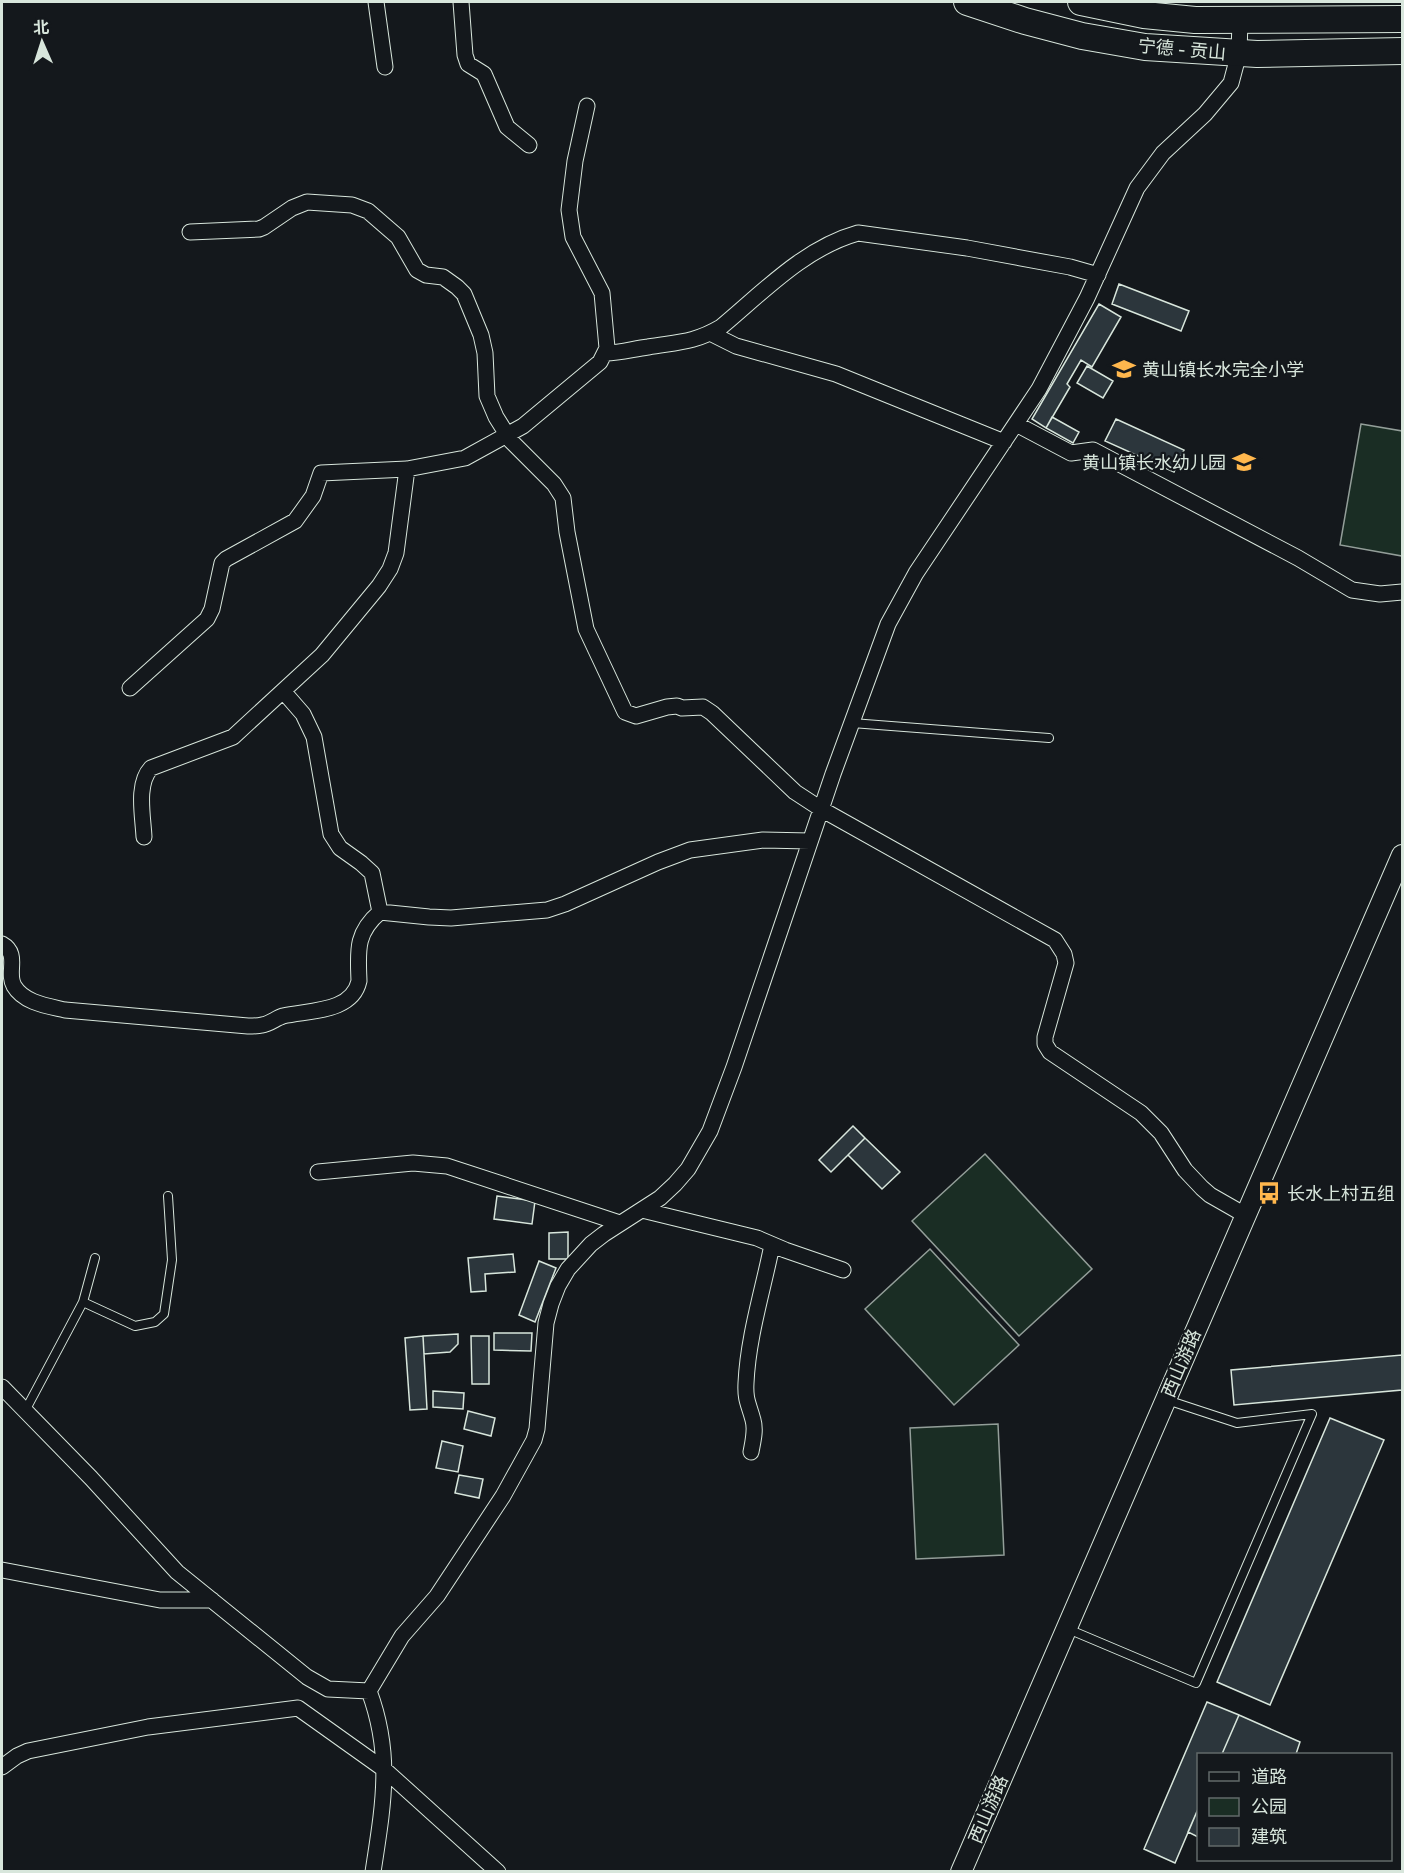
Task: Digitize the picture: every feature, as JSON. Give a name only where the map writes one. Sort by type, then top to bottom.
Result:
[{"type":"highway","name":"宁德 - 贡山","points":[[967,2],[1082,36],[1145,47],[1239,53],[1402,51]]},
{"type":"highway","name":"宁德 - 贡山","points":[[1080,2],[1144,15],[1195,20],[1240,16],[1402,19]]},
{"type":"street","points":[[376,2],[385,68]]},
{"type":"street","points":[[461,2],[465,55],[468,64],[484,74],[507,127],[529,145]]},
{"type":"street","points":[[373,1872],[384,1795],[385,1770],[380,1724],[369,1691],[402,1636],[437,1596],[503,1496],[534,1440],[537,1429],[546,1323],[558,1286],[579,1256],[604,1234],[660,1198],[675,1184],[688,1169],[710,1131],[734,1067],[821,809],[888,624],[916,573],[1039,389],[1098,275],[1137,188],[1163,153],[1205,114],[1231,83],[1239,53],[1240,16]]},
{"type":"street","points":[[130,688],[207,619],[212,609],[222,563],[295,520],[313,496],[321,473],[407,469],[465,458],[523,426],[600,362],[606,353],[607,331],[602,293],[573,237],[570,216],[575,161],[587,106]]},
{"type":"street","points":[[190,232],[264,227],[292,208],[307,202],[352,205],[373,213],[398,237],[417,270],[426,275],[443,278],[457,287],[464,294],[483,341],[487,396],[495,417],[507,435],[554,484],[563,498],[567,532],[586,629],[626,712],[636,716],[667,707],[703,707],[795,792],[821,809],[1055,940],[1064,954],[1066,963],[1045,1037],[1047,1048],[1141,1113],[1161,1133],[1185,1170],[1202,1188],[1245,1215]]},
{"type":"street","points":[[606,353],[621,353],[651,346],[684,343],[710,333],[721,327],[797,263],[858,233],[967,248],[1071,267],[1098,275]]},
{"type":"street","points":[[710,333],[736,346],[837,374],[1004,442]]},
{"type":"street","points":[[1016,424],[1071,453],[1093,450],[1298,558],[1353,590],[1380,594],[1402,592]]},
{"type":"street","points":[[144,837],[142,788],[147,772],[151,768],[233,737],[322,655],[379,586],[396,553],[407,469]]},
{"type":"street","points":[[283,691],[303,714],[314,737],[331,834],[340,848],[372,873],[380,912]]},
{"type":"street","points":[[2,944],[10,950],[12,955],[14,987],[27,998],[43,1005],[65,1010],[248,1026],[262,1025],[281,1016],[326,1009],[352,996],[358,981],[359,942],[366,925],[380,912],[452,918],[547,910],[690,850],[763,840],[810,841]]},
{"type":"street","name":"西山游路","points":[[961,1872],[1402,855]]},
{"type":"street","points":[[318,1172],[413,1163],[447,1166],[620,1223]]},
{"type":"street","points":[[642,1210],[757,1238],[843,1270]]},
{"type":"street","points":[[752,1452],[754,1429],[746,1401],[746,1382],[752,1339],[772,1245]]},
{"type":"street","points":[[2,1387],[91,1478],[177,1572],[307,1677],[328,1689],[369,1691]]},
{"type":"street","points":[[2,1570],[160,1600],[212,1600]]},
{"type":"street","points":[[2,1767],[28,1751],[82,1740],[148,1727],[298,1707],[385,1770],[498,1872]]},
{"type":"lane","points":[[852,723],[1049,738]]},
{"type":"lane","points":[[83,1302],[135,1326],[155,1322],[164,1314],[172,1260],[168,1196]]},
{"type":"lane","points":[[25,1411],[83,1302],[95,1258]]},
{"type":"lane","points":[[1067,1628],[1197,1683],[1312,1414],[1237,1423],[1166,1399]]},
{"type":"green space","points":[[1361,424],[1402,431],[1402,556],[1340,545]]},
{"type":"green space","points":[[985,1154],[1092,1269],[1019,1336],[912,1221]]},
{"type":"green space","points":[[930,1249],[1019,1345],[954,1405],[865,1309]]},
{"type":"green space","points":[[998,1424],[1004,1555],[916,1559],[910,1428]]},
{"type":"building","points":[[1119,284],[1189,311],[1181,331],[1112,304]]},
{"type":"building","points":[[1099,304],[1121,317],[1092,367],[1081,360],[1067,384],[1070,387],[1046,428],[1032,419]]},
{"type":"building","points":[[1087,366],[1113,381],[1103,398],[1077,383]]},
{"type":"building","points":[[1052,417],[1079,432],[1073,443],[1046,428]]},
{"type":"building","points":[[1116,419],[1184,450],[1174,472],[1105,441]]},
{"type":"building","points":[[853,1126],[865,1138],[831,1172],[819,1160]]},
{"type":"building","points":[[865,1138],[900,1172],[882,1189],[848,1155]]},
{"type":"building","points":[[497,1196],[535,1201],[532,1224],[494,1219]]},
{"type":"building","points":[[568,1232],[568,1259],[549,1259],[549,1233]]},
{"type":"building","points":[[513,1254],[515,1272],[485,1274],[486,1291],[471,1292],[468,1258]]},
{"type":"building","points":[[539,1261],[556,1268],[535,1322],[519,1315]]},
{"type":"building","points":[[494,1333],[532,1333],[531,1351],[494,1350]]},
{"type":"building","points":[[458,1334],[458,1344],[450,1352],[424,1354],[423,1336]]},
{"type":"building","points":[[423,1336],[427,1409],[410,1410],[405,1338]]},
{"type":"building","points":[[471,1336],[489,1336],[489,1384],[472,1384]]},
{"type":"building","points":[[1402,1355],[1402,1390],[1234,1405],[1231,1370]]},
{"type":"building","points":[[433,1391],[464,1393],[463,1409],[433,1407]]},
{"type":"building","points":[[468,1411],[495,1418],[491,1436],[464,1429]]},
{"type":"building","points":[[1330,1418],[1384,1440],[1270,1705],[1217,1682]]},
{"type":"building","points":[[442,1441],[463,1446],[458,1472],[436,1468]]},
{"type":"building","points":[[459,1475],[483,1479],[479,1498],[455,1493]]},
{"type":"building","points":[[1207,1702],[1239,1715],[1222,1753],[1197,1753],[1197,1811],[1175,1863],[1144,1849]]},
{"type":"building","points":[[1239,1715],[1300,1742],[1296,1753],[1222,1753]]},
{"type":"building","points":[[1197,1811],[1197,1836],[1188,1832]]},
{"type":"place","name":"黄山镇长水完全小学","points":[[1124,369]]},
{"type":"place","name":"黄山镇长水幼儿园","points":[[1244,462]]},
{"type":"place","name":"长水上村五组","points":[[1269,1193]]}]
